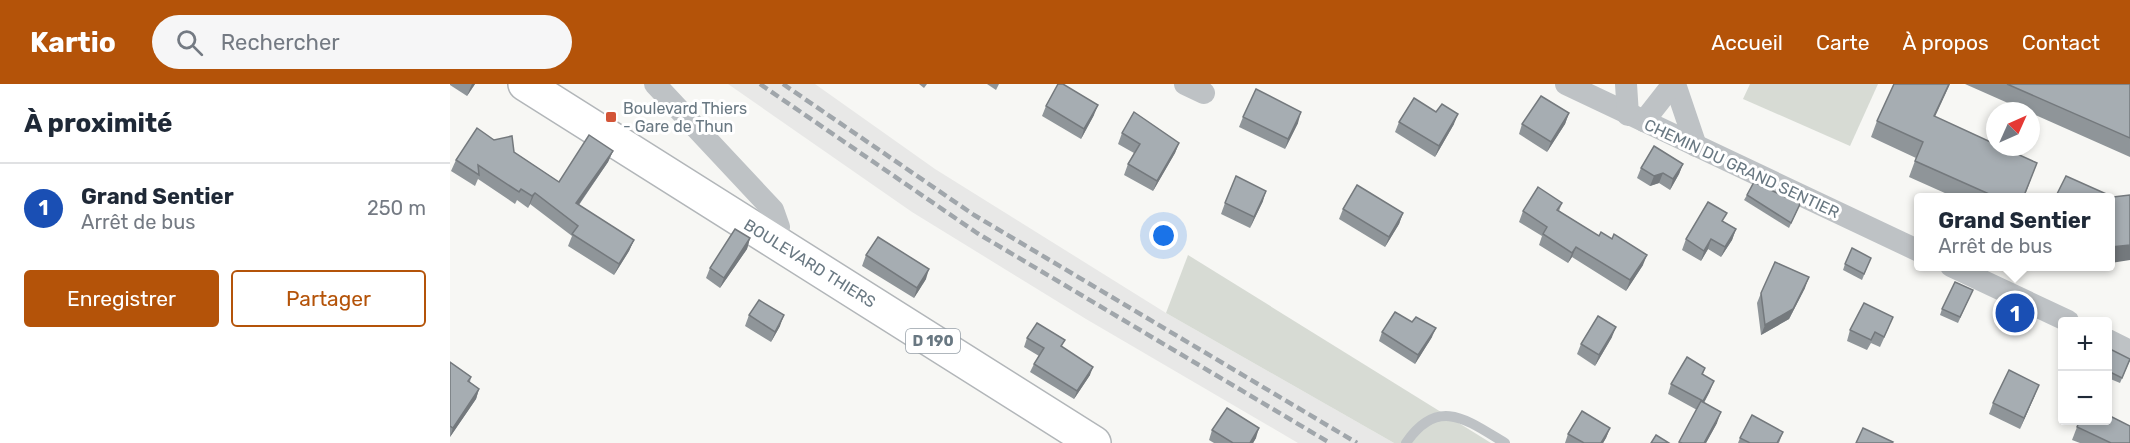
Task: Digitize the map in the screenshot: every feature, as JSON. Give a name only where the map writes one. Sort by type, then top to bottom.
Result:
[{"type":"main road","name":"BOULEVARD THIERS","points":[[525,84],[1094,443]]},
{"type":"street","points":[[655,84],[773,210],[779,227],[772,239]]},
{"type":"street","points":[[1626,84],[1636,118],[1674,84],[1696,146]]},
{"type":"street","name":"CHEMIN DU GRAND SENTIER","points":[[1580,87],[1636,118],[1914,249]]},
{"type":"street","points":[[1960,271],[2059,317]]},
{"type":"street","points":[[2112,342],[2130,351]]},
{"type":"lane","points":[[1406,443],[1426,422],[1451,414],[1464,418],[1505,443]]},
{"type":"shaded area","points":[[728,84],[815,84],[935,169],[1166,313],[1394,443],[1298,443],[1086,319],[912,212]]},
{"type":"shaded area","points":[[1750,84],[1878,84],[1850,146],[1743,99]]},
{"type":"shaded area","points":[[1188,255],[1491,443],[1394,443],[1166,313]]},
{"type":"building","points":[[1058,84],[1063,84],[1098,105],[1084,129],[1046,106]]},
{"type":"building","points":[[1894,84],[1949,84],[1934,116],[1986,140],[1986,156],[2022,156],[2037,163],[2025,193],[1987,193],[1915,161],[1923,142],[1877,121]]},
{"type":"building","points":[[2007,84],[2130,84],[2130,138]]},
{"type":"building","points":[[1256,89],[1301,112],[1288,139],[1243,117]]},
{"type":"building","points":[[1541,96],[1569,113],[1551,142],[1522,124]]},
{"type":"building","points":[[1414,98],[1436,112],[1442,104],[1458,114],[1439,146],[1399,122]]},
{"type":"building","points":[[1134,112],[1179,143],[1157,181],[1128,164],[1140,144],[1122,133]]},
{"type":"building","points":[[477,128],[494,140],[512,136],[514,152],[559,182],[589,135],[613,151],[576,203],[634,240],[619,264],[572,234],[578,226],[535,193],[532,196],[521,189],[519,192],[478,165],[479,175],[456,160]]},
{"type":"building","points":[[1654,146],[1683,164],[1673,179],[1663,173],[1654,176],[1641,168]]},
{"type":"building","points":[[1236,176],[1266,191],[1254,217],[1225,203]]},
{"type":"building","points":[[2066,176],[2104,193],[2058,193]]},
{"type":"building","points":[[1754,182],[1800,204],[1791,223],[1747,195]]},
{"type":"building","points":[[1357,185],[1403,213],[1389,237],[1343,209]]},
{"type":"building","points":[[1538,187],[1562,203],[1557,210],[1599,236],[1601,232],[1612,239],[1614,234],[1647,255],[1630,280],[1576,247],[1572,253],[1543,234],[1547,227],[1523,211]]},
{"type":"building","points":[[2130,195],[2130,245],[2115,247],[2115,197]]},
{"type":"building","points":[[1708,202],[1727,213],[1722,221],[1736,229],[1725,247],[1711,239],[1704,251],[1686,239]]},
{"type":"building","points":[[735,229],[750,238],[724,278],[710,268]]},
{"type":"building","points":[[878,237],[929,269],[917,288],[866,255]]},
{"type":"building","points":[[1852,248],[1871,258],[1864,274],[1845,264]]},
{"type":"building","points":[[1775,262],[1809,277],[1793,309],[1765,325],[1761,293]]},
{"type":"building","points":[[1955,282],[1973,290],[1960,317],[1942,309]]},
{"type":"building","points":[[759,300],[784,315],[775,332],[749,315]]},
{"type":"building","points":[[1864,303],[1893,317],[1884,337],[1875,332],[1871,340],[1850,330]]},
{"type":"building","points":[[1395,312],[1412,322],[1416,317],[1436,328],[1418,355],[1382,332]]},
{"type":"building","points":[[1598,316],[1616,327],[1599,355],[1581,344]]},
{"type":"building","points":[[1037,323],[1065,340],[1061,346],[1093,367],[1077,391],[1034,364],[1044,348],[1027,338]]},
{"type":"building","points":[[2112,350],[2130,359],[2122,378],[2112,373]]},
{"type":"building","points":[[1687,357],[1705,368],[1702,374],[1714,381],[1703,401],[1671,384]]},
{"type":"building","points":[[450,362],[471,377],[468,381],[479,389],[453,428],[450,426]]},
{"type":"building","points":[[2009,370],[2039,385],[2024,418],[1993,403]]},
{"type":"building","points":[[1701,401],[1721,412],[1704,443],[1679,442]]},
{"type":"building","points":[[1227,408],[1259,428],[1250,443],[1233,443],[1212,430]]},
{"type":"building","points":[[1582,411],[1610,428],[1601,443],[1584,443],[1568,434]]},
{"type":"building","points":[[1752,415],[1783,432],[1777,443],[1750,443],[1740,438]]},
{"type":"building","points":[[2112,417],[2130,426],[2130,443],[2111,443],[2077,427],[2078,425],[2112,425]]},
{"type":"building","points":[[1863,428],[1893,442],[1856,443]]},
{"type":"building","points":[[1656,435],[1669,443],[1651,443]]},
{"type":"railway","points":[[760,84],[977,233],[1330,443]]},
{"type":"railway","points":[[783,84],[974,215],[1357,443]]},
{"type":"place","name":"Boulevard Thiers - Gare de Thun","points":[[611,117]]},
{"type":"place","name":"Grand Sentier","points":[[2015,313]]}]
